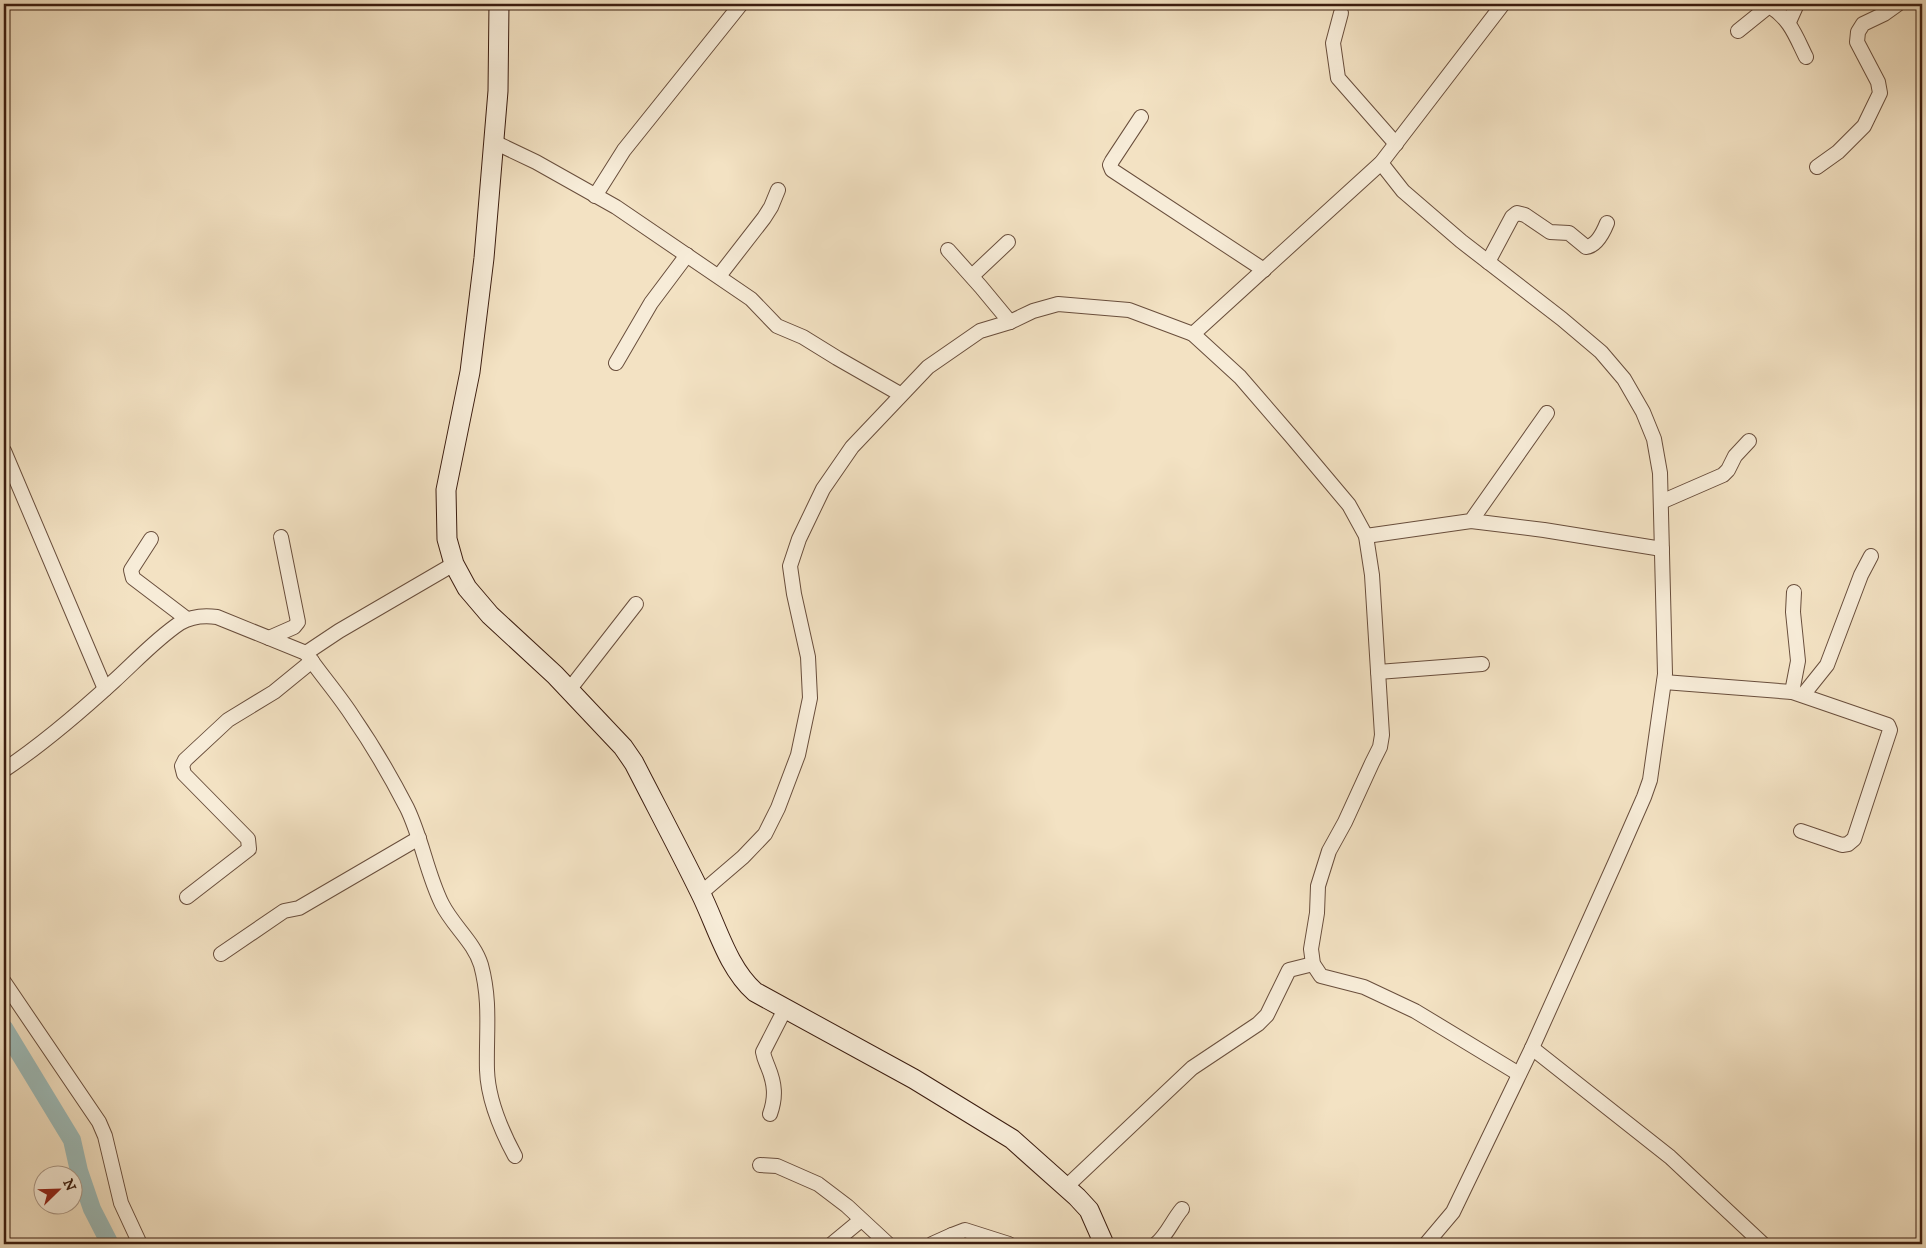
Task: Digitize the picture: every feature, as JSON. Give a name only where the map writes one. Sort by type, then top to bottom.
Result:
[{"type":"street","points":[[499,4],[498,91],[484,258],[470,372],[446,490],[447,539],[454,564],[467,588],[490,616],[555,675],[623,747],[634,763],[701,894],[736,970],[744,982],[755,992],[914,1079],[1012,1140],[1066,1187],[1089,1210],[1104,1244]]},
{"type":"street","points":[[595,196],[624,150],[741,4]]},
{"type":"street","points":[[1193,334],[1381,163],[1504,4]]},
{"type":"street","points":[[1789,22],[1797,4]]},
{"type":"street","points":[[1817,167],[1838,152],[1864,126],[1880,93],[1878,82],[1856,42],[1858,32],[1863,24],[1891,10],[1898,4]]},
{"type":"street","points":[[1738,30],[1769,6],[1777,10],[1789,22],[1806,57]]},
{"type":"street","points":[[1341,13],[1333,43],[1338,78],[1396,144]]},
{"type":"street","points":[[1141,117],[1112,161],[1110,165],[1112,170],[1264,270]]},
{"type":"street","points":[[494,142],[536,162],[616,207],[751,299],[778,326],[803,337],[900,394]]},
{"type":"street","points":[[1381,163],[1403,191],[1601,352],[1624,379],[1643,412],[1654,439],[1660,473],[1665,650],[1664,682],[1654,756],[1644,797],[1532,1048],[1452,1212],[1426,1244]]},
{"type":"street","points":[[719,276],[764,218],[778,190]]},
{"type":"street","points":[[1488,262],[1512,217],[1517,213],[1525,215],[1550,232],[1569,233],[1586,247],[1593,245],[1607,223]]},
{"type":"street","points":[[972,276],[1008,242]]},
{"type":"street","points":[[948,250],[1010,322]]},
{"type":"street","points":[[616,363],[651,304],[687,255]]},
{"type":"street","points":[[701,894],[743,857],[765,834],[778,808],[798,755],[810,698],[808,657],[794,594],[790,566],[799,539],[823,489],[852,447],[900,394],[928,367],[980,331],[1010,322],[1033,310],[1058,304],[1084,304],[1129,310],[1193,334],[1240,378],[1292,436],[1349,505],[1366,536],[1372,575],[1382,735],[1380,747],[1345,822],[1329,851],[1318,886],[1317,913],[1311,949],[1313,964],[1321,976],[1364,987],[1415,1011],[1519,1074]]},
{"type":"street","points":[[1471,521],[1547,413]]},
{"type":"street","points":[[1661,502],[1723,474],[1728,470],[1735,456],[1749,441]]},
{"type":"street","points":[[4,451],[105,689]]},
{"type":"street","points":[[1366,536],[1471,521],[1544,530],[1662,549]]},
{"type":"street","points":[[269,638],[294,628],[298,622],[281,537]]},
{"type":"street","points":[[151,539],[131,570],[131,574],[133,578],[187,620]]},
{"type":"street","points":[[1798,694],[1827,665],[1861,574],[1871,556]]},
{"type":"street","points":[[187,897],[249,849],[249,844],[248,839],[184,774],[182,766],[185,760],[228,720],[266,698],[309,657],[340,631],[454,564]]},
{"type":"street","points":[[1794,592],[1793,612],[1798,661],[1798,694]]},
{"type":"street","points":[[569,690],[636,604]]},
{"type":"street","points":[[4,770],[28,754],[105,689],[166,633],[187,620],[205,615],[217,617],[309,657],[353,716],[407,808],[442,904],[471,945],[480,963],[486,988],[489,1020],[487,1072],[496,1114],[515,1156]]},
{"type":"street","points":[[1378,672],[1482,664]]},
{"type":"street","points":[[1664,682],[1798,694],[1888,725],[1890,730],[1854,839],[1848,844],[1842,845],[1801,831]]},
{"type":"street","points":[[221,954],[284,911],[299,908],[419,838]]},
{"type":"street","points":[[1066,1187],[1192,1068],[1258,1024],[1267,1015],[1289,970],[1313,964]]},
{"type":"street","points":[[4,982],[99,1122],[105,1136],[121,1203],[140,1244]]},
{"type":"street","points":[[770,1114],[775,1087],[763,1052],[785,1009]]},
{"type":"street","points":[[1532,1048],[1670,1157],[1763,1244]]},
{"type":"street","points":[[760,1165],[777,1166],[818,1184],[847,1206],[888,1244]]},
{"type":"street","points":[[1156,1244],[1163,1238],[1182,1209]]},
{"type":"street","points":[[832,1244],[861,1220]]},
{"type":"street","points":[[932,1244],[951,1240],[965,1230],[1009,1244]]},
{"type":"waterway","points":[[4,1028],[72,1140],[79,1171],[92,1209],[110,1244]]}]
